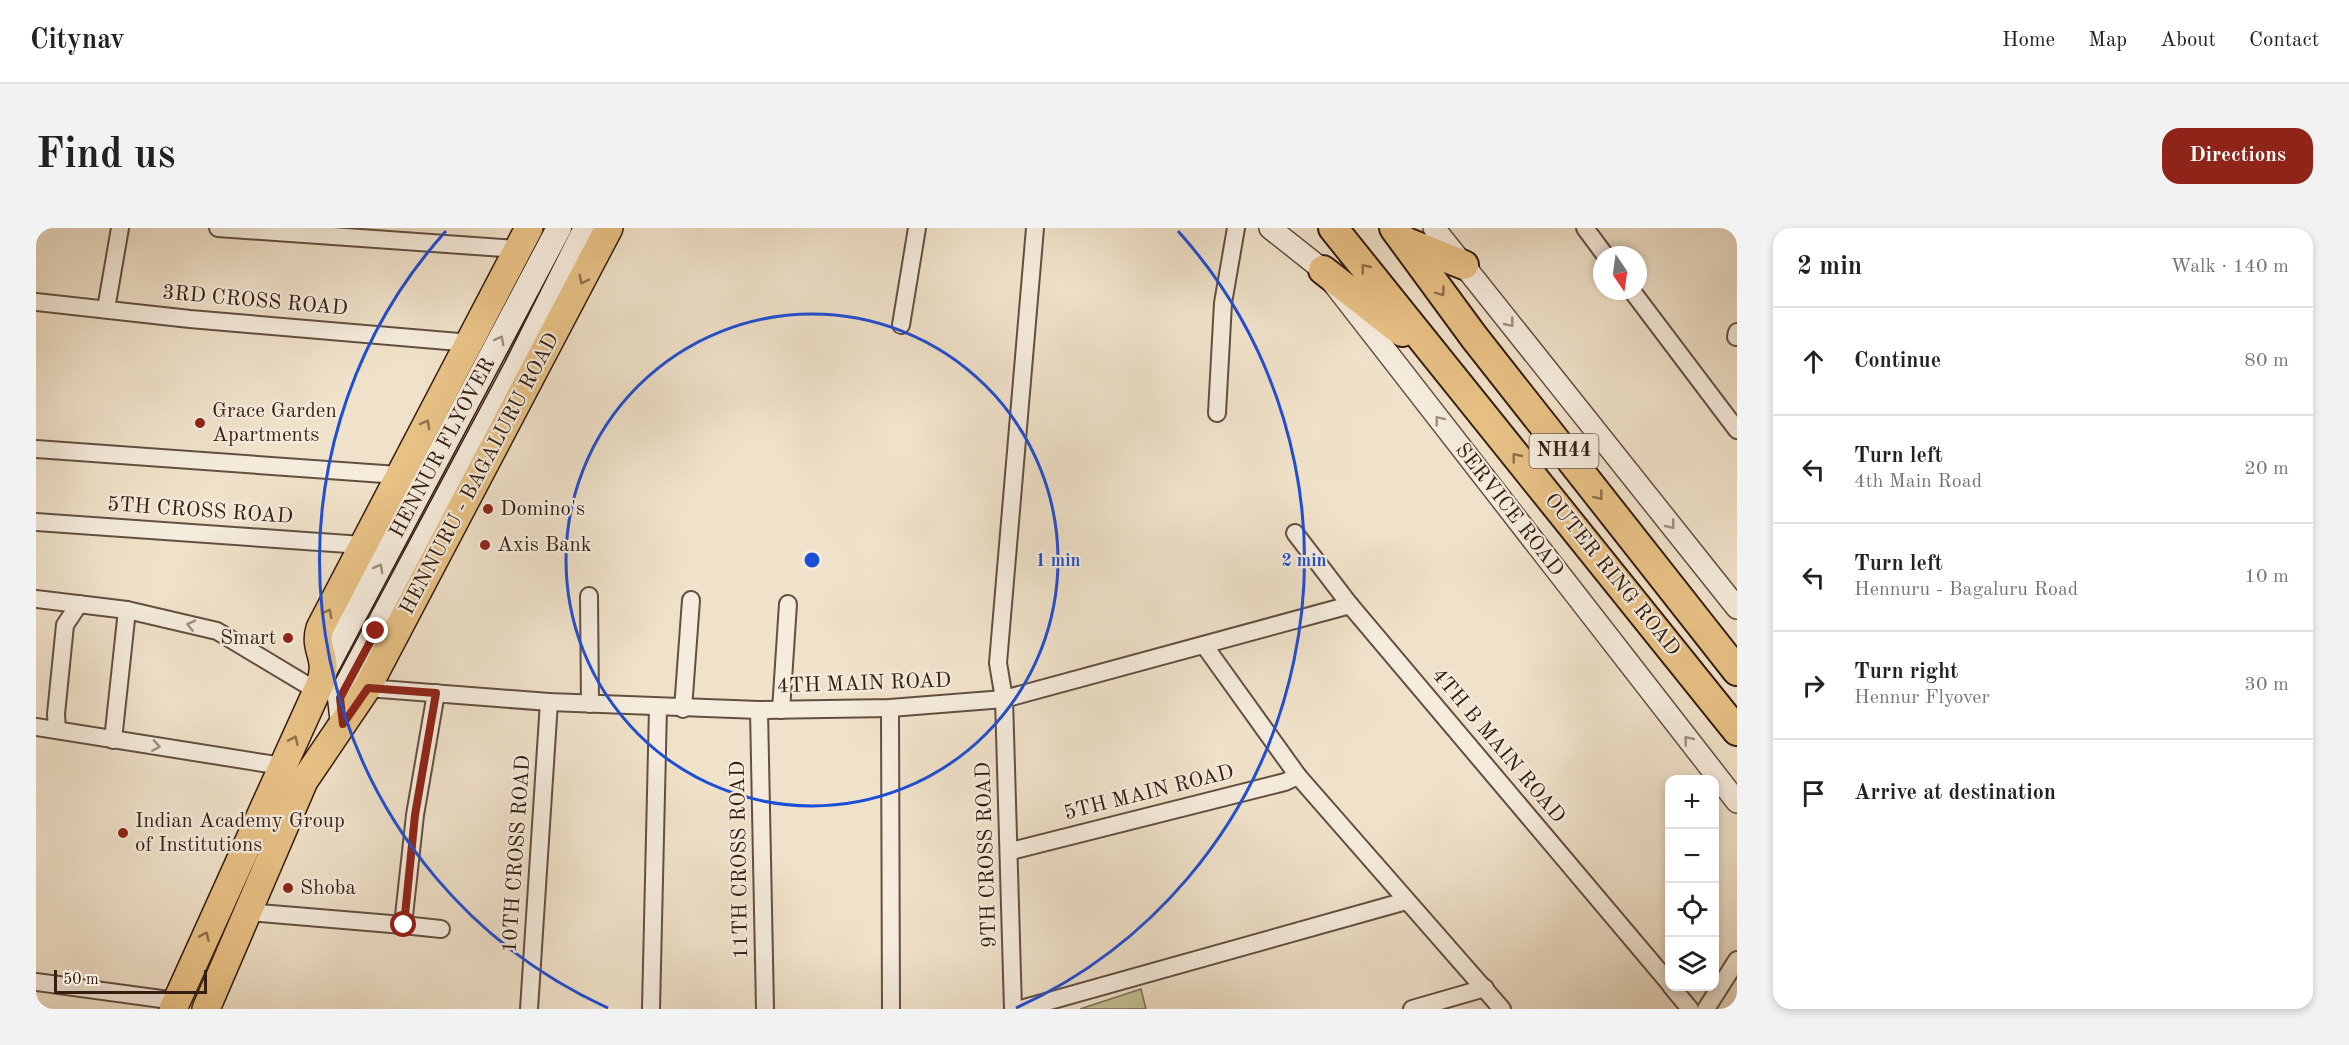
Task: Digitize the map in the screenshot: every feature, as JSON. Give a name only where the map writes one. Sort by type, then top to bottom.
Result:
[{"type":"highway","name":"NH44","points":[[1333,228],[1441,363]]},
{"type":"highway","points":[[1399,235],[1464,265]]},
{"type":"highway","name":"OUTER RING ROAD","points":[[1399,235],[1474,338],[1737,671]]},
{"type":"highway","points":[[1323,270],[1441,363]]},
{"type":"highway","name":"OUTER RING ROAD","points":[[1441,363],[1737,732]]},
{"type":"main road","name":"HENNUR FLYOVER","points":[[321,679],[559,228]]},
{"type":"main road","name":"HENNUR FLYOVER","points":[[343,724],[340,698],[516,368],[586,228]]},
{"type":"main road","name":"HENNURU - BAGALURU ROAD","points":[[206,1009],[304,782],[368,688],[609,228]]},
{"type":"main road","points":[[174,1005],[321,679],[317,639],[398,475],[471,343],[524,239]]},
{"type":"street","points":[[106,309],[120,228]]},
{"type":"street","points":[[218,228],[524,239]]},
{"type":"street","points":[[902,325],[917,228]]},
{"type":"street","name":"9TH CROSS ROAD","points":[[1013,1009],[1011,851],[1004,699],[998,663],[1035,228]]},
{"type":"street","points":[[1216,413],[1223,303],[1236,228]]},
{"type":"street","name":"SERVICE ROAD","points":[[1270,228],[1323,270],[1737,802]]},
{"type":"street","points":[[1434,228],[1737,608]]},
{"type":"street","points":[[1585,228],[1598,246]]},
{"type":"street","points":[[1639,300],[1737,430]]},
{"type":"street","name":"3RD CROSS ROAD","points":[[36,302],[471,343]]},
{"type":"street","points":[[36,449],[398,475]]},
{"type":"street","name":"5TH CROSS ROAD","points":[[36,522],[362,545]]},
{"type":"street","name":"4TH B MAIN ROAD","points":[[1295,533],[1350,605],[1665,979]]},
{"type":"street","points":[[589,596],[590,704]]},
{"type":"street","points":[[36,599],[127,610],[217,631],[321,679]]},
{"type":"street","points":[[683,709],[691,600]]},
{"type":"street","points":[[57,730],[56,714],[65,625],[79,604]]},
{"type":"street","points":[[781,710],[788,604]]},
{"type":"street","name":"4TH MAIN ROAD","points":[[368,688],[549,702],[683,709],[890,708],[1004,699],[1350,605]]},
{"type":"street","points":[[113,740],[127,610]]},
{"type":"street","points":[[1204,645],[1298,776],[1502,1009]]},
{"type":"street","points":[[404,925],[415,815],[436,693]]},
{"type":"street","name":"10TH CROSS ROAD","points":[[529,1009],[549,702]]},
{"type":"street","points":[[651,1009],[658,707]]},
{"type":"street","points":[[890,708],[891,1009]]},
{"type":"street","name":"11TH CROSS ROAD","points":[[759,710],[765,1009]]},
{"type":"street","points":[[36,727],[282,766]]},
{"type":"street","name":"5TH MAIN ROAD","points":[[1011,851],[1273,785],[1298,776]]},
{"type":"street","points":[[1021,1009],[1260,939],[1406,900]]},
{"type":"street","points":[[249,912],[441,929]]},
{"type":"street","points":[[1706,1009],[1737,960]]},
{"type":"street","points":[[36,982],[174,1005]]},
{"type":"street","points":[[1412,1009],[1485,988]]},
{"type":"street","name":"4TH B MAIN ROAD","points":[[1675,991],[1690,1009]]},
{"type":"green space","points":[[1141,989],[1146,1009],[1080,1009]]},
{"type":"place","name":"Grace Garden Apartments","points":[[200,423]]},
{"type":"place","name":"Domino's","points":[[488,509]]},
{"type":"place","name":"Axis Bank","points":[[485,545]]},
{"type":"place","name":"Smart","points":[[288,638]]},
{"type":"place","name":"Indian Academy Group of Institutions","points":[[123,833]]},
{"type":"place","name":"Shoba","points":[[288,888]]},
{"type":"route","points":[[376,631],[340,698],[343,724],[368,688],[436,693],[415,815],[404,925]]}]
